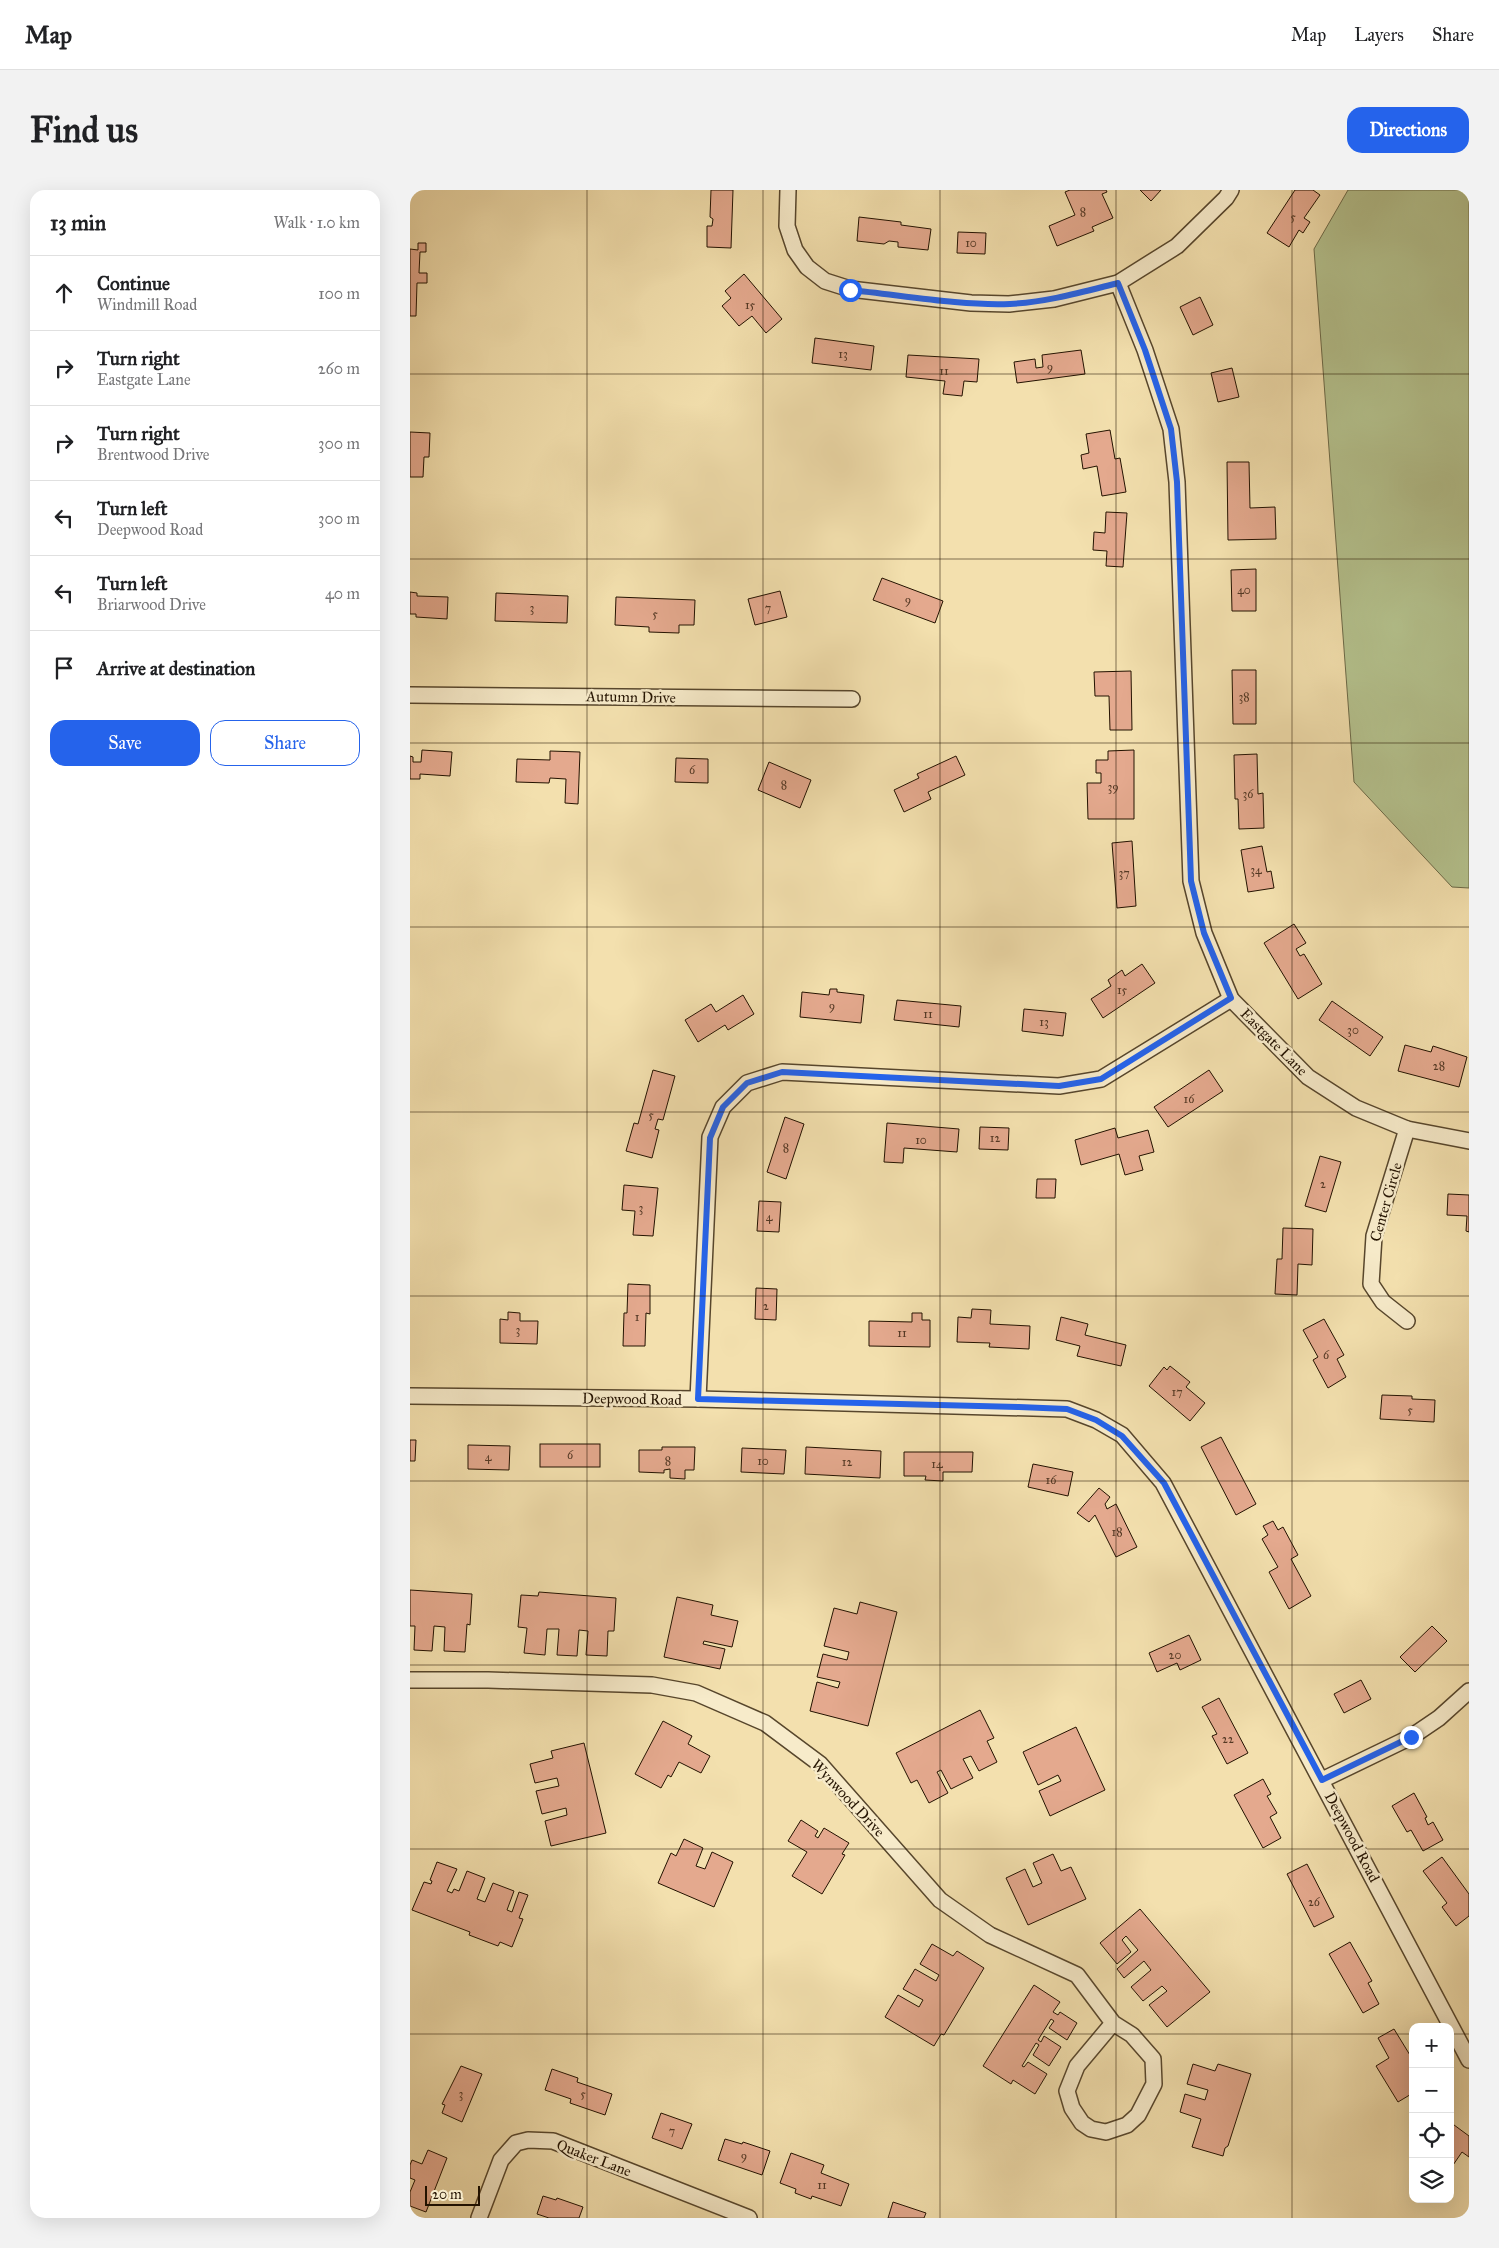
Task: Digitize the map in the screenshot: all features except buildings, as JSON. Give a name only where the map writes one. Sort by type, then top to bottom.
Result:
[{"type":"street","points":[[788,190],[787,226],[795,250],[807,267],[825,282],[850,290],[1009,304],[1054,299],[1118,283],[1177,246],[1226,198],[1231,190]]},
{"type":"street","name":"Eastgate Lane","points":[[1118,283],[1145,350],[1171,429],[1177,482],[1191,881],[1204,933],[1231,998],[1268,1039],[1308,1077],[1356,1108],[1407,1129],[1469,1141]]},
{"type":"street","name":"Autumn Drive","points":[[410,695],[852,699]]},
{"type":"street","points":[[698,1399],[710,1138],[723,1107],[747,1083],[782,1072],[1059,1086],[1101,1079],[1231,998]]},
{"type":"street","name":"Center Circle","points":[[1407,1129],[1374,1236],[1371,1284],[1383,1302],[1407,1321]]},
{"type":"street","name":"Deepwood Road","points":[[410,1396],[698,1399],[1067,1409],[1096,1420],[1122,1436],[1164,1483],[1469,2060]]},
{"type":"street","name":"Wynwood Drive","points":[[410,1680],[488,1680],[652,1685],[696,1694],[765,1722],[820,1764],[940,1900],[990,1935],[1077,1976],[1113,2023],[1132,2035],[1153,2059],[1154,2084],[1138,2115],[1126,2126],[1106,2132],[1091,2129],[1082,2123],[1072,2108],[1067,2091],[1078,2066],[1113,2023]]},
{"type":"street","points":[[1322,1780],[1411,1737],[1439,1718],[1469,1691]]},
{"type":"street","name":"Quaker Lane","points":[[478,2218],[501,2160],[516,2143],[542,2140],[553,2142],[749,2218]]},
{"type":"green space","points":[[1348,190],[1469,190],[1469,888],[1452,887],[1354,782],[1314,249]]},
{"type":"route","points":[[850,290],[1009,304],[1054,299],[1118,283],[1145,350],[1171,429],[1177,482],[1191,881],[1204,933],[1231,998],[1101,1079],[1059,1086],[782,1072],[747,1083],[723,1107],[710,1138],[698,1399],[1067,1409],[1096,1420],[1122,1436],[1164,1483],[1322,1780],[1411,1737]]}]
